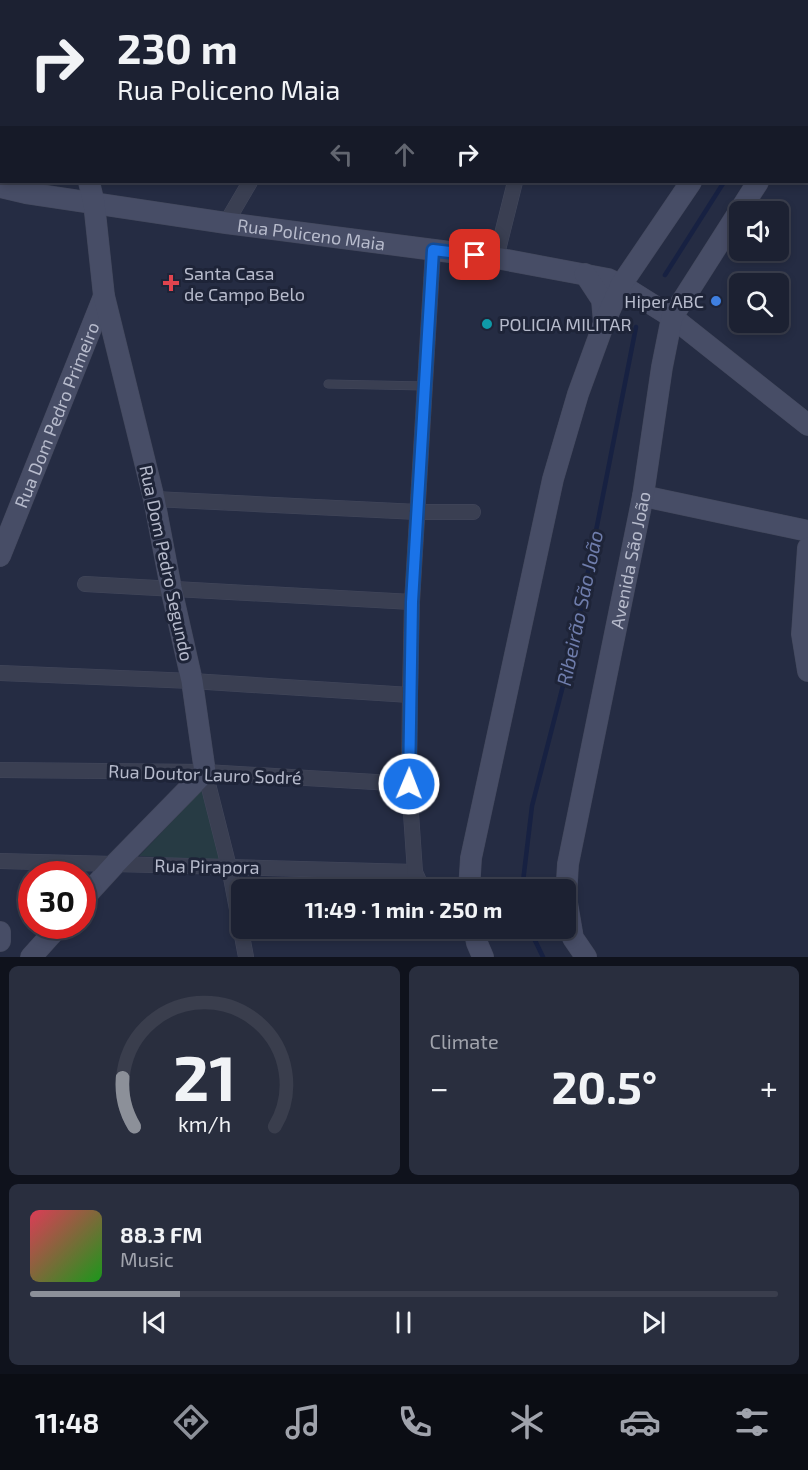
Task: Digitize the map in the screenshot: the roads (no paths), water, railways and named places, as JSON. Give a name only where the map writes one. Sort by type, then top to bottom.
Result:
[{"type":"street","name":"Rua Dom Pedro Segundo","points":[[89,183],[94,203],[104,296],[154,499],[192,681],[206,772]]},
{"type":"street","points":[[226,223],[249,183]]},
{"type":"street","points":[[496,258],[515,183]]},
{"type":"street","points":[[470,879],[471,858],[553,479],[578,394],[604,323],[621,285],[690,183]]},
{"type":"street","name":"Avenida São João","points":[[586,957],[573,938],[566,897],[568,864],[643,496],[662,367],[672,317],[757,183]]},
{"type":"street","name":"Rua Policeno Maia","points":[[0,187],[23,187],[94,203],[226,223],[496,258],[608,279],[672,317],[808,425]]},
{"type":"street","points":[[418,879],[415,872],[409,784],[412,602],[433,250]]},
{"type":"street","points":[[585,274],[602,300],[604,323]]},
{"type":"street","name":"Rua Dom Pedro Primeiro","points":[[0,556],[5,536],[104,296]]},
{"type":"street","points":[[89,333],[98,340],[115,341]]},
{"type":"street","points":[[662,367],[694,335]]},
{"type":"street","points":[[643,496],[808,531]]},
{"type":"street","points":[[154,499],[418,512],[472,512]]},
{"type":"street","points":[[808,548],[802,634],[808,671]]},
{"type":"street","points":[[85,584],[412,602]]},
{"type":"street","points":[[0,673],[192,681],[410,695]]},
{"type":"street","name":"Rua Doutor Lauro Sodré","points":[[0,770],[206,772],[409,784]]},
{"type":"street","points":[[96,885],[206,772]]},
{"type":"street","points":[[206,772],[229,867],[246,957]]},
{"type":"street","name":"Rua Pirapora","points":[[0,861],[415,872]]},
{"type":"street","points":[[0,932],[0,941]]},
{"type":"street","points":[[31,957],[47,939]]},
{"type":"street","points":[[476,939],[483,957]]},
{"type":"lane","points":[[328,384],[425,386]]},
{"type":"waterway","name":"Ribeirão São João","points":[[665,275],[723,183]]},
{"type":"waterway","name":"Ribeirão São João","points":[[523,879],[532,806],[574,643],[636,327]]},
{"type":"waterway","name":"Ribeirão São João","points":[[534,939],[543,957]]},
{"type":"place","name":"Santa Casa de Campo Belo","points":[[171,283]]},
{"type":"place","name":"Hiper ABC","points":[[716,301]]},
{"type":"place","name":"POLICIA MILITAR","points":[[487,324]]}]
